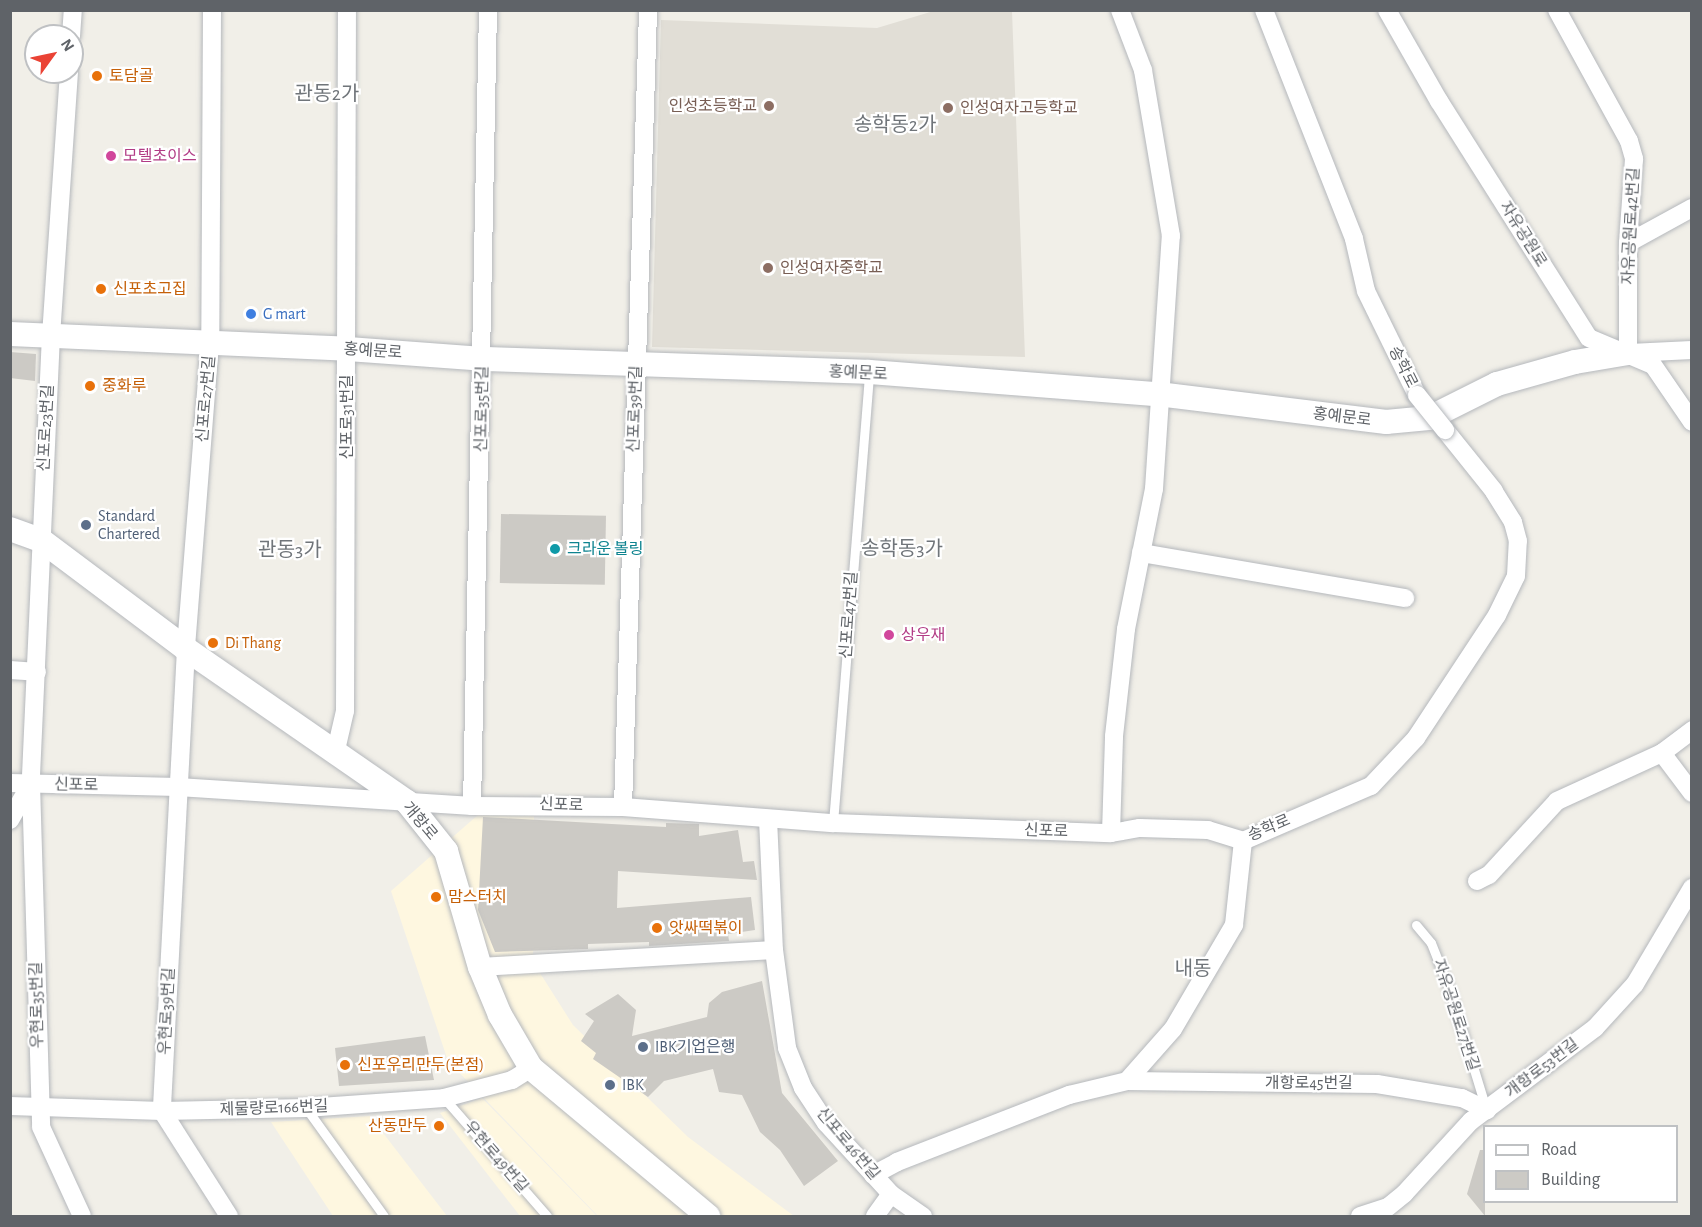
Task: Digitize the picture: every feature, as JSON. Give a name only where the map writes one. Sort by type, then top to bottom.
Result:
[{"type":"street","name":"신포로27번길","points":[[178,787],[186,649],[210,342],[212,10]]},
{"type":"street","name":"신포로31번길","points":[[336,750],[345,711],[348,349],[346,10]]},
{"type":"street","name":"신포로35번길","points":[[472,807],[483,359],[488,10]]},
{"type":"street","name":"신포로39번길","points":[[623,807],[648,10]]},
{"type":"street","points":[[1111,833],[1114,736],[1126,630],[1154,489],[1158,394],[1168,315],[1171,236],[1143,70],[1120,10]]},
{"type":"street","name":"송학로","points":[[1111,833],[1140,828],[1208,830],[1243,841],[1371,786],[1416,738],[1497,615],[1516,576],[1518,542],[1513,522],[1494,490],[1418,395],[1365,291],[1354,239],[1264,10]]},
{"type":"street","name":"자유공원로","points":[[1387,10],[1439,101],[1589,338],[1653,365],[1692,422]]},
{"type":"street","name":"자유공원로42번길","points":[[1557,10],[1629,141],[1634,159],[1628,243],[1628,353]]},
{"type":"street","name":"신포로23번길","points":[[31,784],[51,335],[68,84]]},
{"type":"street","points":[[1628,243],[1692,208]]},
{"type":"street","name":"홍예문로","points":[[10,334],[348,349],[483,359],[868,372],[1158,394],[1386,422],[1429,418],[1497,384],[1575,362],[1628,353],[1692,350]]},
{"type":"street","name":"개항로","points":[[10,529],[41,540],[186,649],[336,750],[407,802],[446,851],[480,967],[500,1016],[531,1068],[708,1216]]},
{"type":"street","points":[[1141,553],[1405,598]]},
{"type":"street","points":[[10,670],[37,672]]},
{"type":"street","points":[[1477,881],[1489,875],[1557,801],[1662,753],[1692,730]]},
{"type":"street","points":[[1662,753],[1692,793]]},
{"type":"street","name":"신포로","points":[[10,783],[178,787],[472,807],[623,807],[833,823],[1111,833]]},
{"type":"street","points":[[10,820],[31,784]]},
{"type":"street","name":"우현로35번길","points":[[31,784],[41,1127],[52,1156],[82,1216]]},
{"type":"street","name":"우현로39번길","points":[[162,1111],[178,787]]},
{"type":"street","name":"신포로46번길","points":[[768,819],[774,950],[787,1048],[804,1088],[826,1123],[891,1194],[923,1216]]},
{"type":"street","points":[[1127,1081],[1173,1029],[1234,925],[1243,841]]},
{"type":"street","name":"개항로53번길","points":[[1360,1216],[1390,1212],[1471,1121],[1594,1028],[1635,984],[1692,888]]},
{"type":"street","points":[[480,967],[774,950]]},
{"type":"street","name":"제물량로166번길","points":[[10,1106],[162,1111],[306,1108],[444,1098],[512,1080],[531,1068]]},
{"type":"street","name":"개항로45번길","points":[[873,1175],[897,1162],[1069,1095],[1127,1081],[1377,1084],[1462,1098],[1487,1110]]},
{"type":"street","points":[[162,1111],[229,1216]]},
{"type":"street","points":[[875,1216],[891,1194]]},
{"type":"lane","name":"신포로47번길","points":[[833,823],[868,372]]},
{"type":"lane","name":"자유공원로27번길","points":[[1416,925],[1431,943],[1450,990],[1487,1110]]},
{"type":"lane","name":"우현로49번길","points":[[444,1098],[548,1216]]},
{"type":"lane","points":[[306,1108],[384,1216]]},
{"type":"shaded area","points":[[937,10],[1012,11],[1025,357],[652,347],[661,20],[877,28]]},
{"type":"shaded area","points":[[479,814],[534,816],[533,962],[573,1025],[688,1137],[794,1216],[598,1216],[448,1061],[391,891]]},
{"type":"shaded area","points":[[482,1098],[597,1216],[520,1216],[440,1113]]},
{"type":"shaded area","points":[[370,1116],[447,1216],[333,1216],[271,1122]]},
{"type":"building","points":[[10,352],[36,354],[35,381],[10,378]]},
{"type":"building","name":"크라운 볼링","points":[[501,514],[606,516],[605,585],[500,583]]},
{"type":"building","points":[[483,817],[666,827],[666,823],[699,824],[699,836],[738,830],[743,862],[754,861],[757,880],[618,871],[617,908],[751,897],[755,930],[728,934],[729,941],[649,946],[649,942],[588,944],[588,949],[495,952],[478,910]]},
{"type":"building","points":[[762,981],[782,1093],[838,1161],[804,1186],[780,1150],[760,1132],[742,1095],[719,1092],[713,1069],[664,1081],[648,1097],[593,1059],[596,1053],[581,1041],[594,1021],[585,1014],[618,994],[636,1010],[632,1036],[707,1017],[709,1003],[722,992]]},
{"type":"building","points":[[425,1036],[434,1080],[339,1086],[335,1048]]},
{"type":"building","points":[[1480,1150],[1483,1150],[1485,1216],[1467,1194]]},
{"type":"place","name":"토담골","points":[[97,76]]},
{"type":"place","name":"인성초등학교","points":[[769,106]]},
{"type":"place","name":"인성여자고등학교","points":[[948,108]]},
{"type":"place","name":"모텔초이스","points":[[111,156]]},
{"type":"place","name":"인성여자중학교","points":[[768,268]]},
{"type":"place","name":"신포초고집","points":[[101,289]]},
{"type":"place","name":"G mart","points":[[251,314]]},
{"type":"place","name":"중화루","points":[[90,386]]},
{"type":"place","name":"Standard Chartered","points":[[86,525]]},
{"type":"place","name":"크라운 볼링","points":[[555,549]]},
{"type":"place","name":"상우재","points":[[889,635]]},
{"type":"place","name":"Di Thang","points":[[213,643]]},
{"type":"place","name":"맘스터치","points":[[436,897]]},
{"type":"place","name":"앗싸떡볶이","points":[[657,928]]},
{"type":"place","name":"IBK기업은행","points":[[643,1047]]},
{"type":"place","name":"신포우리만두(본점)","points":[[345,1065]]},
{"type":"place","name":"IBK","points":[[610,1085]]},
{"type":"place","name":"산동만두","points":[[439,1126]]},
{"type":"district","name":"관동2가","points":[[327,94]]},
{"type":"district","name":"송학동2가","points":[[895,125]]},
{"type":"district","name":"송학동3가","points":[[902,549]]},
{"type":"district","name":"관동3가","points":[[290,550]]},
{"type":"district","name":"내동","points":[[1193,969]]}]
